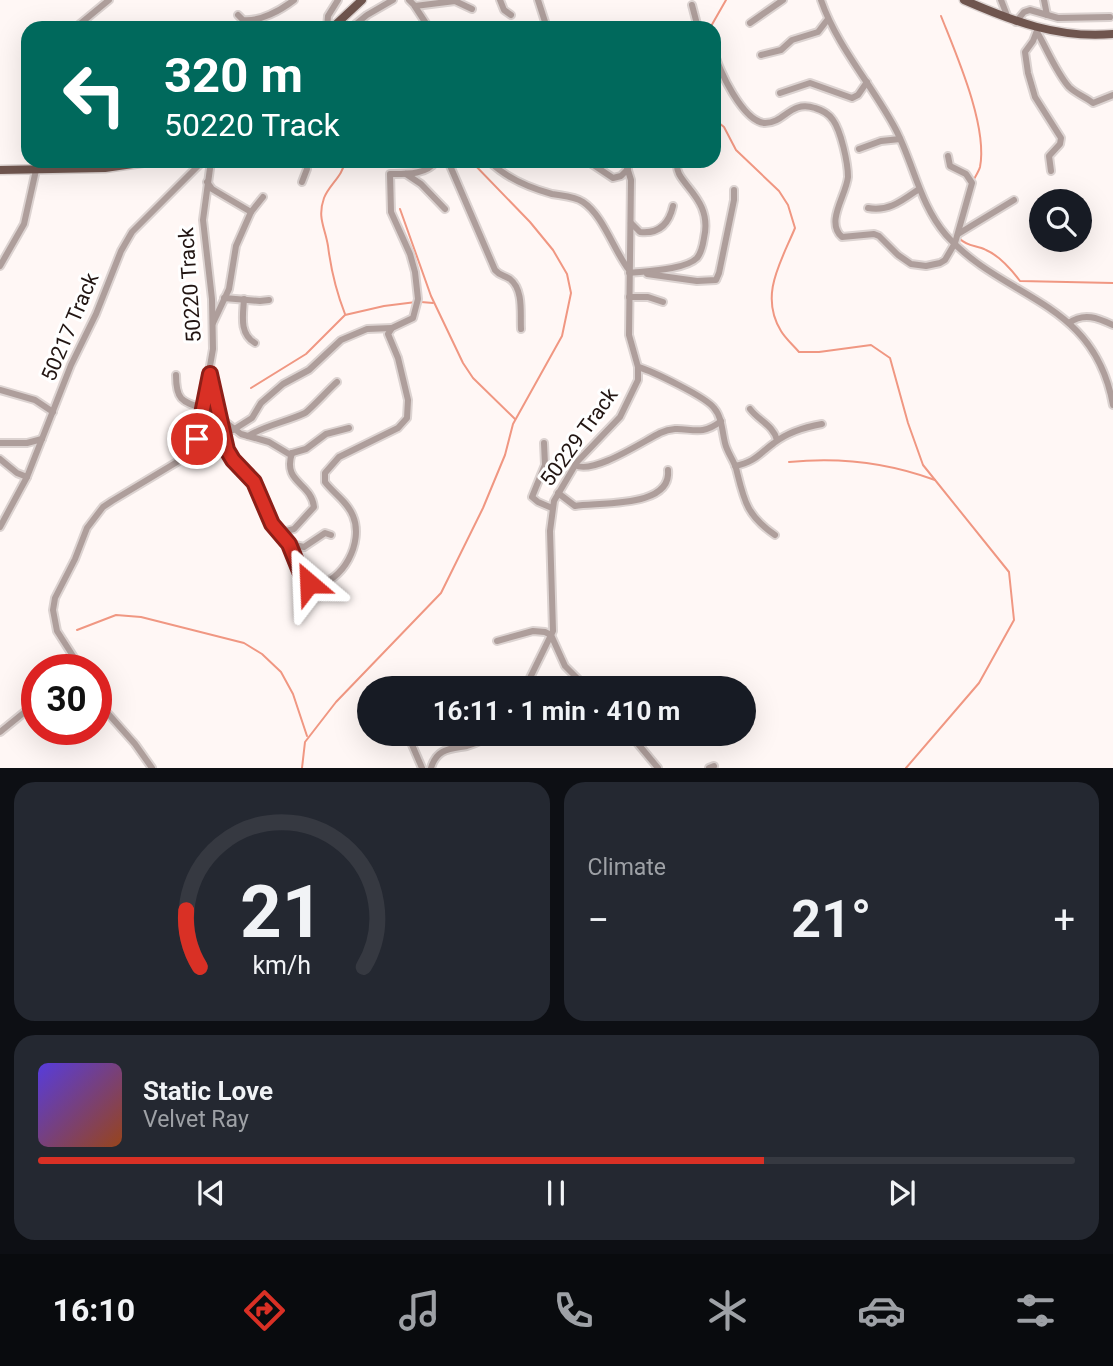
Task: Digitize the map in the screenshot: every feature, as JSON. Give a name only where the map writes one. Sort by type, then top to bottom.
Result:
[{"type":"main road","points":[[338,21],[362,0]]},
{"type":"main road","points":[[964,0],[1037,30],[1080,35],[1113,34]]},
{"type":"main road","points":[[0,170],[21,167]]},
{"type":"street","points":[[84,21],[109,0]]},
{"type":"street","points":[[238,15],[244,21],[250,20],[278,12],[294,0]]},
{"type":"street","points":[[329,21],[328,16],[338,0]]},
{"type":"street","points":[[360,21],[393,0]]},
{"type":"street","points":[[409,0],[423,20]]},
{"type":"street","points":[[500,0],[504,10],[511,15]]},
{"type":"street","points":[[538,0],[545,21]]},
{"type":"street","points":[[750,23],[783,0]]},
{"type":"street","points":[[821,0],[828,19],[900,139],[919,189],[935,220],[955,243],[981,265],[1051,308],[1069,323],[1100,363],[1113,405]]},
{"type":"street","points":[[1002,0],[1012,20],[1027,10],[1061,18],[1110,17]]},
{"type":"street","points":[[1044,0],[1046,15]]},
{"type":"street","points":[[415,6],[455,1],[472,9]]},
{"type":"street","points":[[692,5],[696,21]]},
{"type":"street","points":[[761,55],[783,49],[792,40],[817,32],[828,19]]},
{"type":"street","points":[[1037,30],[1025,52],[1035,97],[1062,142],[1049,156],[1051,171]]},
{"type":"street","points":[[1037,30],[1070,87],[1091,103],[1101,102],[1113,95]]},
{"type":"street","points":[[721,69],[726,82],[744,108],[759,121],[769,122],[803,106],[822,111],[834,121],[848,168],[847,186],[835,220],[836,229],[841,237],[867,233],[877,235],[905,261],[918,266],[933,265],[945,260],[955,243],[972,183],[966,174],[950,166],[948,156]]},
{"type":"street","points":[[780,93],[810,83],[852,98],[858,95],[867,82]]},
{"type":"street","points":[[859,149],[881,141],[900,139]]},
{"type":"street","points":[[0,266],[4,253],[24,224],[36,168]]},
{"type":"street","name":"50217 Track","points":[[0,527],[27,477],[71,365],[96,314],[125,243],[196,168]]},
{"type":"street","name":"50220 Track","points":[[72,654],[55,626],[53,610],[55,598],[93,518],[112,500],[181,459],[192,450],[197,439],[213,349],[203,224],[210,168]]},
{"type":"street","points":[[302,182],[307,168]]},
{"type":"street","points":[[210,374],[224,443],[231,458],[254,482],[276,530],[289,544],[302,576],[314,586],[334,579],[348,560],[356,532],[355,520],[345,503],[330,489],[324,476],[339,457],[398,428],[407,418],[408,400],[398,358],[388,332],[413,318],[418,299],[410,254],[391,212],[390,174],[407,174],[429,168]]},
{"type":"street","points":[[452,168],[495,270],[511,280],[516,287],[521,305],[521,329]]},
{"type":"street","points":[[497,168],[533,188],[578,199],[586,204],[629,271],[697,281],[716,280],[734,190]]},
{"type":"street","points":[[598,168],[613,178],[621,176],[628,169],[631,180],[629,335],[638,367],[709,403],[721,421],[727,449],[750,513],[775,535]]},
{"type":"street","points":[[638,272],[687,264],[700,252],[706,227],[705,212],[693,191],[679,177],[676,168]]},
{"type":"street","points":[[407,174],[421,184],[445,209]]},
{"type":"street","points":[[207,183],[212,189],[251,212]]},
{"type":"street","points":[[868,208],[881,209],[900,204],[919,189]]},
{"type":"street","points":[[213,323],[231,278],[234,253],[251,212],[263,197]]},
{"type":"street","points":[[958,234],[1014,200]]},
{"type":"street","points":[[629,221],[635,230],[653,233],[665,224],[673,206]]},
{"type":"street","points":[[629,298],[648,297],[663,302]]},
{"type":"street","points":[[224,298],[269,300]]},
{"type":"street","points":[[244,299],[245,334],[249,340],[255,342]]},
{"type":"street","points":[[1069,323],[1077,318],[1090,317],[1113,326]]},
{"type":"street","points":[[233,430],[252,418],[261,403],[283,384],[309,370],[341,340],[368,329],[392,328]]},
{"type":"street","name":"50229 Track","points":[[531,676],[551,635],[554,622],[550,531],[552,508],[575,465],[623,412],[635,387],[638,367]]},
{"type":"street","points":[[176,375],[176,390],[181,400],[203,408]]},
{"type":"street","points":[[247,437],[266,426],[309,411],[316,400],[337,382]]},
{"type":"street","points":[[0,390],[35,400],[53,412]]},
{"type":"street","points":[[750,409],[772,429],[777,440]]},
{"type":"street","points":[[218,416],[233,430],[247,437],[260,439],[285,453],[306,449],[326,434],[349,428]]},
{"type":"street","points":[[575,465],[578,468],[587,467],[630,450],[665,431],[678,428],[705,431],[721,421]]},
{"type":"street","points":[[735,466],[754,461],[777,440],[797,430],[822,424]]},
{"type":"street","points":[[0,443],[27,443],[41,439]]},
{"type":"street","points":[[544,443],[545,465],[532,495],[538,502],[552,508]]},
{"type":"street","points":[[276,530],[294,529],[314,507],[309,493],[291,473],[289,463],[292,453]]},
{"type":"street","points":[[0,460],[27,477]]},
{"type":"street","points":[[558,493],[575,506],[634,500],[660,491],[668,481],[668,470]]},
{"type":"street","points":[[289,544],[304,547],[324,533],[331,535]]},
{"type":"street","points":[[497,641],[539,630],[551,635],[565,666],[575,676]]},
{"type":"street","points":[[0,732],[21,715]]},
{"type":"street","points":[[112,718],[152,768]]},
{"type":"street","points":[[413,746],[422,768]]},
{"type":"street","points":[[430,768],[436,755],[442,750],[461,746]]},
{"type":"street","points":[[640,746],[658,768]]},
{"type":"waterway","points":[[714,21],[726,0]]},
{"type":"waterway","points":[[941,16],[969,90],[979,131],[980,167],[973,181]]},
{"type":"waterway","points":[[721,125],[736,150],[779,191],[788,205],[795,228],[774,279],[772,292],[775,318],[783,334],[799,352],[871,345],[890,358],[923,465],[1009,572],[1014,620],[979,683],[906,768]]},
{"type":"waterway","points":[[343,168],[324,198],[321,211],[334,280],[345,314]]},
{"type":"waterway","points":[[302,768],[305,742],[336,702],[441,593],[483,508],[505,455],[513,424],[562,336],[571,293],[567,274],[553,250],[530,222],[478,168]]},
{"type":"waterway","points":[[954,234],[966,196]]},
{"type":"waterway","points":[[400,209],[431,296],[463,363],[473,378],[515,419]]},
{"type":"waterway","points":[[960,239],[996,256],[1020,281],[1113,283]]},
{"type":"waterway","points":[[251,388],[306,354],[345,315],[416,302]]},
{"type":"waterway","points":[[421,302],[433,303]]},
{"type":"waterway","points":[[789,462],[826,460],[863,463],[900,469],[935,480]]},
{"type":"waterway","points":[[77,630],[116,615],[141,617],[244,643],[262,654],[281,672],[293,694],[307,736]]},
{"type":"route","points":[[197,439],[210,374],[227,450],[254,482],[272,524],[289,544],[304,580],[309,583]]}]
